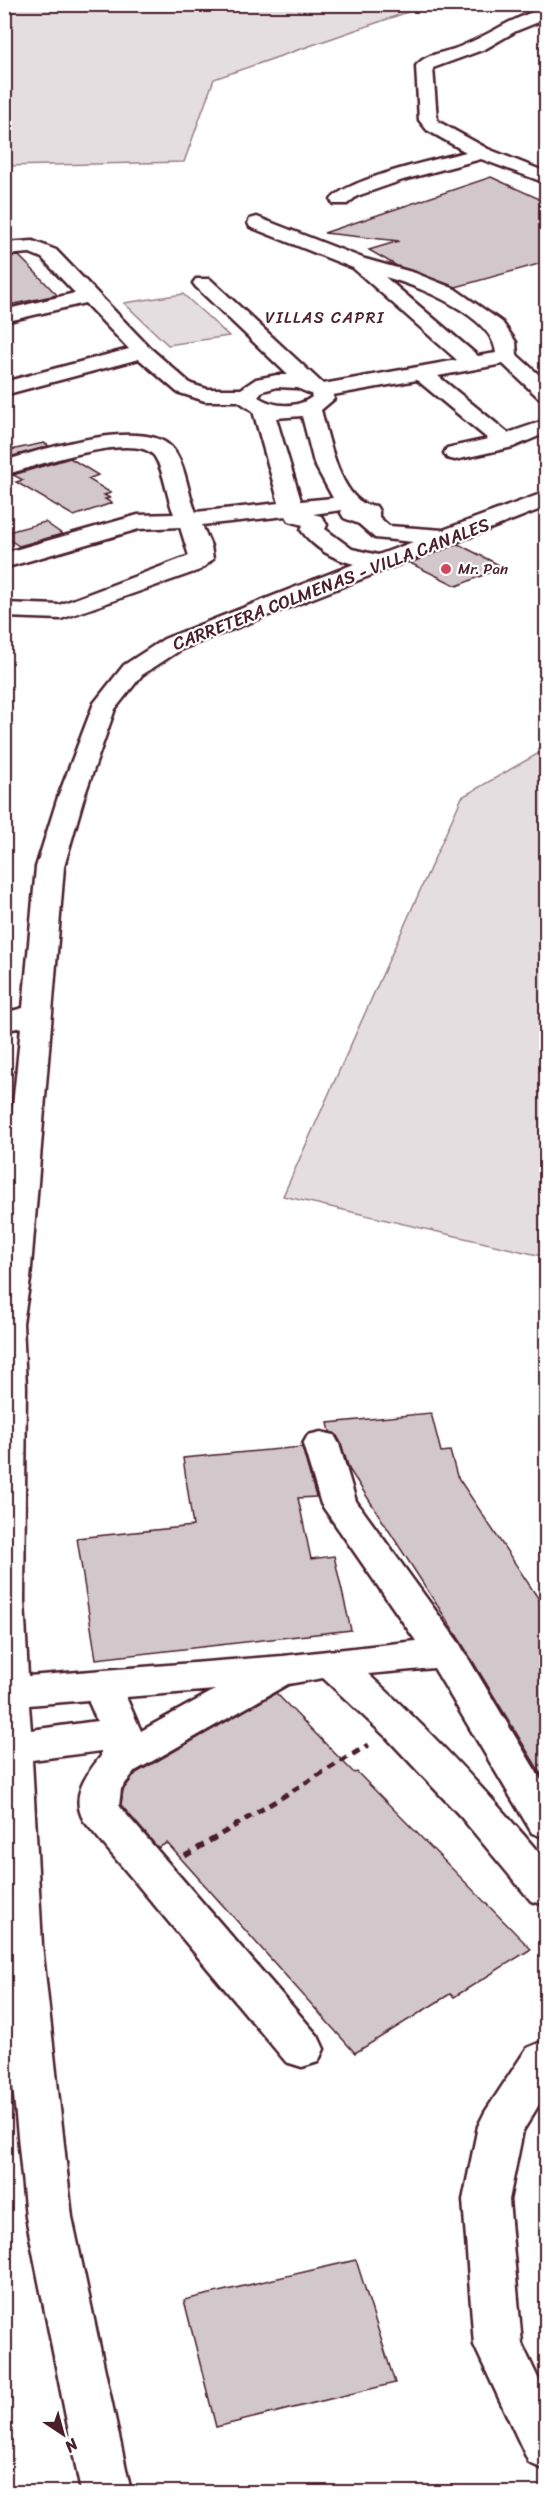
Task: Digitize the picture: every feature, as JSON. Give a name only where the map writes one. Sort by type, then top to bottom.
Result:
[{"type":"street","points":[[425,84],[448,78],[535,28],[538,16]]},
{"type":"street","points":[[538,16],[479,46],[424,66],[428,120],[449,136],[482,153],[546,178]]},
{"type":"street","points":[[340,200],[347,192],[386,182],[406,173],[482,153]]},
{"type":"street","points":[[257,223],[358,263],[408,277],[448,293],[495,326],[506,342],[507,357],[546,392]]},
{"type":"street","points":[[4,249],[33,247],[48,254],[143,352],[184,388],[205,395],[255,402],[286,411],[314,395],[420,372],[507,357]]},
{"type":"street","points":[[358,263],[473,363]]},
{"type":"street","points":[[203,283],[314,395],[329,474],[373,531]]},
{"type":"street","points":[[4,316],[88,296]]},
{"type":"street","points":[[4,389],[143,352]]},
{"type":"street","points":[[420,372],[505,442]]},
{"type":"street","points":[[310,590],[313,529],[255,402],[256,386],[277,381],[314,395]]},
{"type":"street","points":[[455,453],[505,442],[546,426]]},
{"type":"street","points":[[4,468],[38,457],[89,446],[135,440],[153,443],[164,451],[186,520],[202,551],[201,559],[192,565],[74,609],[46,613],[4,610]]},
{"type":"street","name":"CARRETERA COLMENAS - VILLA CANALES","points":[[106,2493],[49,2217],[21,1946],[5,1600],[9,1387],[5,1324],[13,1280],[50,867],[71,797],[103,708],[133,670],[159,652],[220,624],[310,590],[373,531],[453,537],[546,499]]},
{"type":"street","points":[[4,561],[138,522],[186,520],[373,531]]},
{"type":"street","points":[[313,529],[350,557],[373,531]]},
{"type":"street","points":[[313,529],[373,531]]},
{"type":"street","points":[[4,1022],[38,1013]]},
{"type":"street","points":[[321,1444],[339,1504],[445,1653],[546,1822]]},
{"type":"street","points":[[10,1692],[283,1671],[331,1663],[445,1653]]},
{"type":"street","points":[[331,1663],[400,1726],[475,1806],[546,1889]]},
{"type":"street","points":[[11,1748],[122,1746],[283,1671]]},
{"type":"street","points":[[101,1684],[122,1746],[100,1785],[98,1810],[302,2049]]},
{"type":"street","points":[[546,2059],[501,2126],[486,2200],[498,2345],[546,2447]]},
{"type":"path","points":[[152,1875],[286,1797],[400,1726]]},
{"type":"shaded area","points":[[4,5],[428,5],[214,79],[184,162],[5,166]]},
{"type":"shaded area","points":[[183,294],[229,336],[168,345],[124,303]]},
{"type":"shaded area","points":[[546,749],[546,1257],[283,1196],[462,797]]},
{"type":"building","points":[[491,177],[546,202],[546,262],[456,287],[397,266],[369,250],[399,241],[324,233]]},
{"type":"building","points":[[19,256],[57,295],[4,306],[4,257]]},
{"type":"building","points":[[44,443],[49,446],[13,456],[6,451]]},
{"type":"building","points":[[70,458],[98,475],[88,479],[111,493],[104,495],[110,498],[105,499],[112,503],[74,516],[16,482],[23,480],[13,475]]},
{"type":"building","points":[[45,522],[62,534],[19,546],[4,536],[4,533]]},
{"type":"building","points":[[458,544],[503,567],[457,586],[410,563]]},
{"type":"building","points":[[431,1413],[441,1452],[450,1451],[457,1476],[546,1610],[546,1782],[461,1642],[349,1469],[341,1443],[336,1434],[330,1432],[328,1423]]},
{"type":"building","points":[[302,1447],[316,1497],[298,1498],[311,1559],[334,1556],[351,1630],[96,1659],[77,1538],[193,1526],[183,1458]]},
{"type":"building","points":[[276,1693],[531,1949],[454,1997],[450,1994],[355,2053],[167,1843],[158,1848],[121,1805],[123,1790],[136,1773]]},
{"type":"building","points":[[356,2260],[395,2383],[216,2427],[184,2300]]},
{"type":"place","name":"Mr. Pan","points":[[446,569]]},
{"type":"district","name":"VILLAS CAPRI","points":[[325,317]]}]
